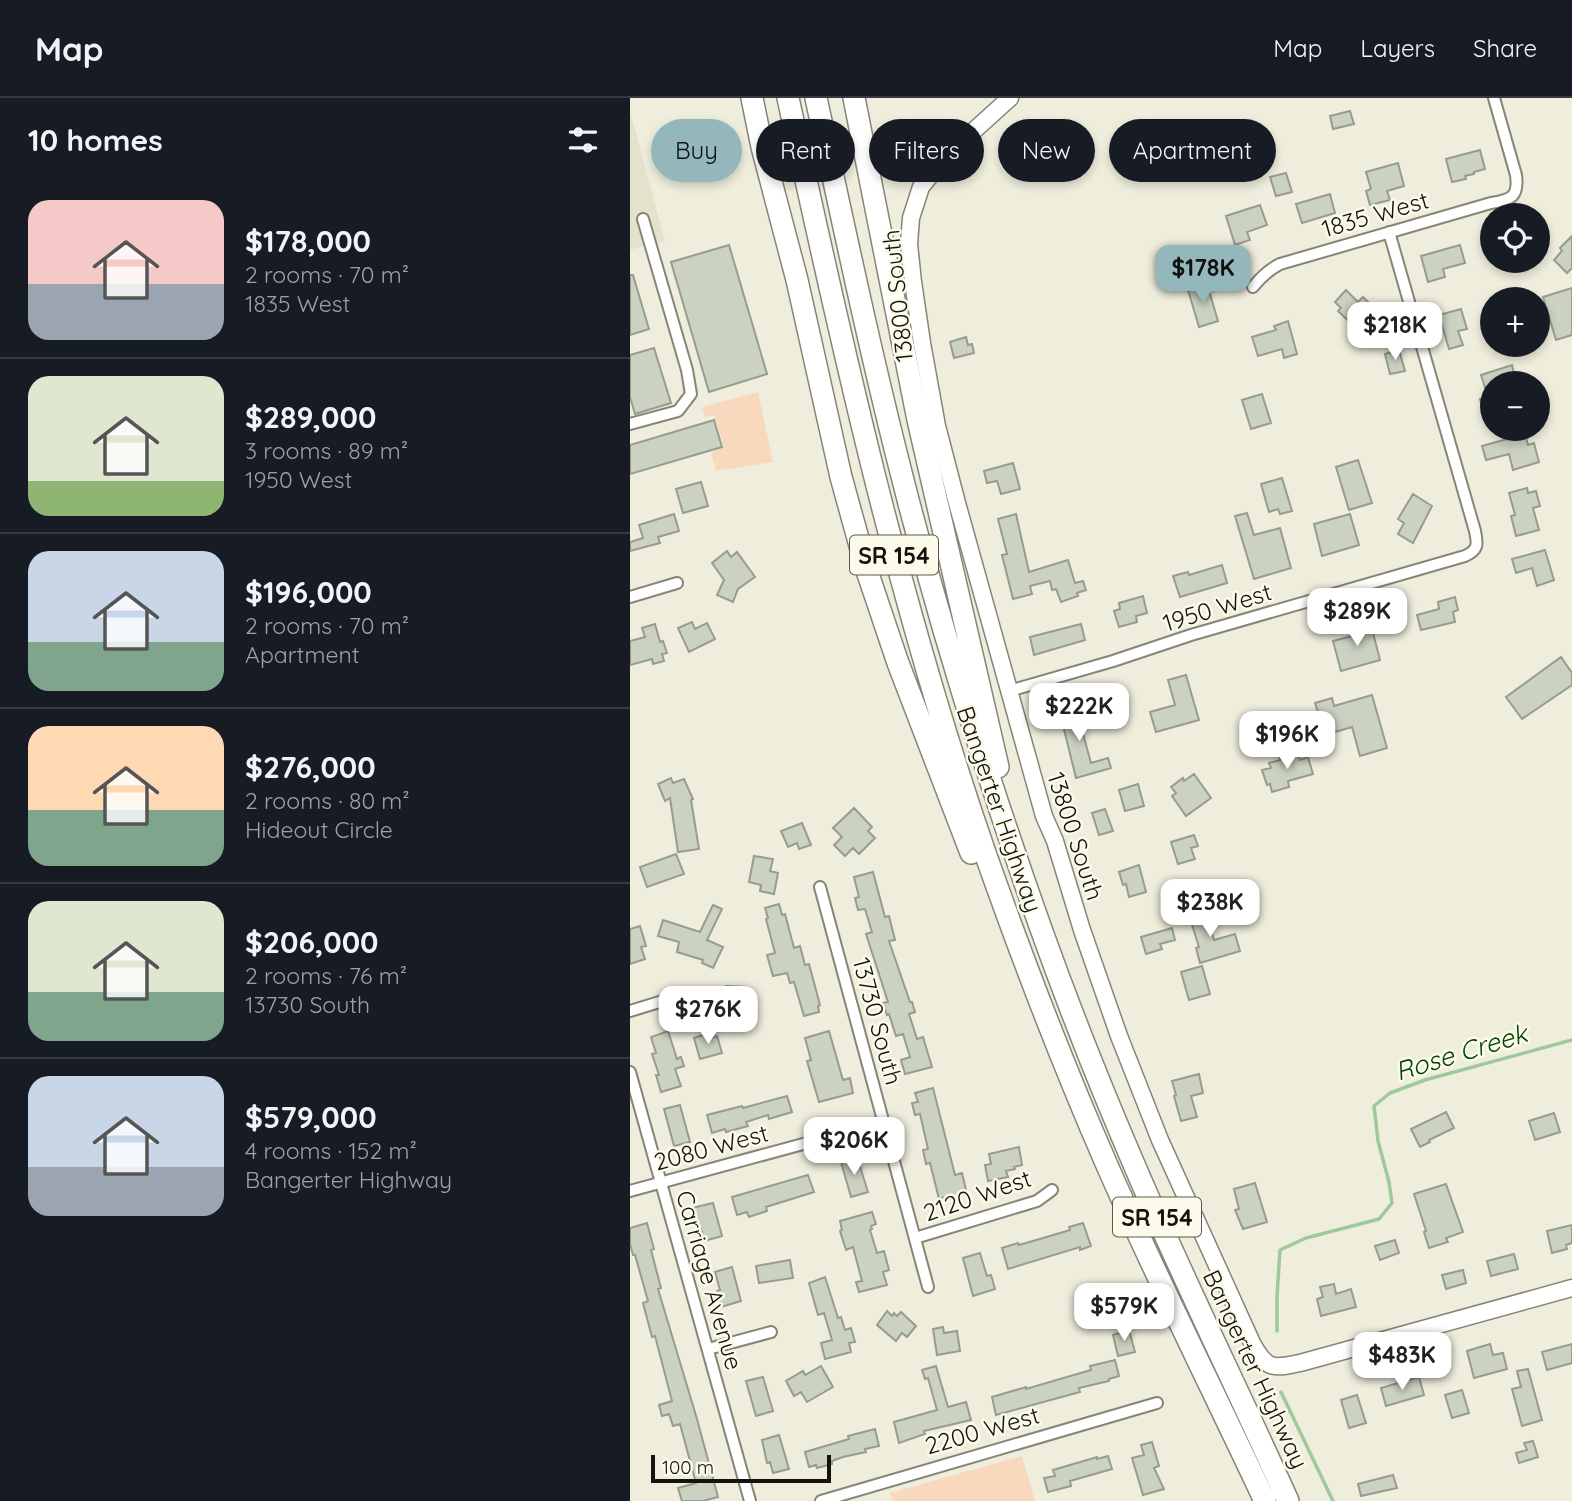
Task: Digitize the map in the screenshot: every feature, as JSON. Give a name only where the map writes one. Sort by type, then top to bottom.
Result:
[{"type":"highway","points":[[741,98],[756,133]]},
{"type":"highway","points":[[752,98],[756,119]]},
{"type":"highway","name":"Bangerter Highway","points":[[816,99],[879,383],[924,560],[981,753],[1041,928],[1103,1092],[1288,1501]]},
{"type":"highway","name":"Bangerter Highway","points":[[789,101],[852,387],[903,586],[964,790],[1037,995],[1108,1167],[1265,1501]]},
{"type":"highway","points":[[857,103],[918,420],[1011,818],[1041,928]]},
{"type":"highway","points":[[771,182],[791,256],[841,477],[882,617],[914,708],[981,878],[1037,995]]},
{"type":"street","name":"13800 South","points":[[1010,98],[948,154],[920,187],[911,218],[909,244],[915,294],[935,416],[1044,816],[1055,841],[1082,930],[1160,1140],[1253,1345],[1269,1365],[1277,1368],[1572,1288]]},
{"type":"street","name":"1835 West","points":[[1253,287],[1260,277],[1280,264],[1491,203],[1507,201],[1515,193],[1518,184],[1494,98]]},
{"type":"street","points":[[630,424],[678,411],[691,394],[687,370],[643,219]]},
{"type":"street","name":"1950 West","points":[[1009,691],[1473,552],[1475,531],[1389,232]]},
{"type":"street","points":[[630,597],[677,583]]},
{"type":"street","name":"13730 South","points":[[820,887],[928,1287]]},
{"type":"street","points":[[630,1011],[679,996]]},
{"type":"street","name":"Carriage Avenue","points":[[630,1072],[750,1501]]},
{"type":"street","name":"2080 West","points":[[630,1191],[884,1122]]},
{"type":"street","name":"2120 West","points":[[915,1238],[1037,1201],[1052,1190]]},
{"type":"street","points":[[708,1349],[771,1332]]},
{"type":"street","name":"2200 West","points":[[825,1501],[1157,1403]]},
{"type":"shaded area","points":[[630,111],[665,241],[630,250]]},
{"type":"shaded area","points":[[758,392],[773,462],[716,471],[711,453],[724,447],[714,415],[705,417],[702,407]]},
{"type":"shaded area","points":[[1022,1456],[1035,1501],[893,1501],[890,1493]]},
{"type":"building","points":[[1350,111],[1354,124],[1333,129],[1330,116]]},
{"type":"building","points":[[1480,150],[1485,169],[1465,176],[1466,179],[1452,182],[1446,159]]},
{"type":"building","points":[[1398,163],[1404,186],[1387,191],[1390,200],[1370,205],[1366,191],[1371,189],[1366,172]]},
{"type":"building","points":[[1286,173],[1292,192],[1276,196],[1272,182],[1276,182],[1276,176]]},
{"type":"building","points":[[1330,194],[1335,213],[1302,223],[1296,204]]},
{"type":"building","points":[[1260,205],[1267,225],[1247,232],[1250,240],[1235,245],[1226,216]]},
{"type":"building","points":[[1572,236],[1572,268],[1567,273],[1554,260],[1562,251],[1560,248]]},
{"type":"building","points":[[729,245],[767,374],[709,392],[671,262]]},
{"type":"building","points":[[1460,245],[1465,263],[1443,269],[1445,277],[1428,282],[1421,256]]},
{"type":"building","points":[[630,275],[633,275],[649,329],[630,335]]},
{"type":"building","points":[[1207,284],[1218,321],[1199,327],[1188,290]]},
{"type":"building","points":[[1572,288],[1572,335],[1556,340],[1550,320],[1550,295]]},
{"type":"building","points":[[1346,290],[1358,302],[1363,297],[1375,309],[1356,328],[1338,311],[1341,308],[1335,302]]},
{"type":"building","points":[[1461,309],[1467,329],[1458,331],[1463,345],[1449,349],[1439,315]]},
{"type":"building","points":[[1288,321],[1297,354],[1284,358],[1282,349],[1258,356],[1252,337],[1276,330],[1274,326]]},
{"type":"building","points":[[966,337],[968,345],[972,344],[974,353],[954,358],[950,342]]},
{"type":"building","points":[[654,348],[671,403],[635,414],[630,397],[630,355]]},
{"type":"building","points":[[1399,350],[1405,371],[1390,374],[1385,354]]},
{"type":"building","points":[[1512,365],[1513,371],[1493,371]]},
{"type":"building","points":[[1262,394],[1271,423],[1251,429],[1242,400]]},
{"type":"building","points":[[714,420],[722,447],[630,474],[630,445]]},
{"type":"building","points":[[1500,441],[1527,441],[1528,445],[1534,443],[1539,462],[1513,470],[1509,454],[1486,460],[1482,446]]},
{"type":"building","points":[[1358,460],[1372,503],[1349,510],[1336,467]]},
{"type":"building","points":[[1013,463],[1020,489],[1001,494],[997,481],[987,483],[984,471]]},
{"type":"building","points":[[1282,478],[1292,511],[1280,514],[1278,509],[1269,512],[1261,484]]},
{"type":"building","points":[[701,482],[708,506],[683,513],[676,489]]},
{"type":"building","points":[[1527,488],[1528,493],[1536,491],[1540,506],[1533,508],[1539,530],[1516,536],[1511,516],[1515,515],[1509,493]]},
{"type":"building","points":[[1413,494],[1432,506],[1413,543],[1398,534],[1404,523],[1398,519]]},
{"type":"building","points":[[1247,513],[1254,535],[1280,528],[1291,568],[1254,579],[1235,516]]},
{"type":"building","points":[[674,514],[679,531],[658,537],[660,543],[630,551],[630,542],[643,538],[639,525]]},
{"type":"building","points":[[1016,514],[1029,572],[1068,560],[1075,583],[1083,581],[1086,590],[1061,602],[1056,589],[1052,590],[1050,581],[1030,586],[1032,594],[1013,599],[1002,555],[1007,554],[998,519]]},
{"type":"building","points":[[1350,514],[1359,545],[1322,556],[1314,524]]},
{"type":"building","points":[[1545,550],[1554,580],[1537,586],[1532,568],[1516,573],[1512,559]]},
{"type":"building","points":[[727,551],[731,557],[737,552],[755,577],[738,589],[733,602],[717,595],[724,580],[712,563]]},
{"type":"building","points":[[1222,565],[1227,583],[1180,597],[1173,576],[1188,572],[1189,575]]},
{"type":"building","points":[[1143,596],[1147,613],[1136,616],[1137,622],[1119,627],[1114,611],[1120,609],[1119,603]]},
{"type":"building","points":[[1455,597],[1458,610],[1453,612],[1455,622],[1421,630],[1417,615],[1439,609],[1438,602]]},
{"type":"building","points":[[1370,621],[1380,660],[1341,671],[1333,641],[1356,635],[1353,626]]},
{"type":"building","points":[[692,622],[695,629],[707,623],[715,639],[689,652],[678,628]]},
{"type":"building","points":[[655,624],[660,642],[663,641],[667,653],[662,654],[664,661],[653,664],[652,659],[630,665],[630,641],[645,637],[642,628]]},
{"type":"building","points":[[1081,624],[1085,640],[1034,655],[1030,637]]},
{"type":"building","points":[[1561,657],[1572,673],[1572,685],[1522,719],[1506,697]]},
{"type":"building","points":[[1186,675],[1199,720],[1156,732],[1150,712],[1175,705],[1168,680]]},
{"type":"building","points":[[1372,695],[1387,748],[1360,756],[1352,727],[1325,735],[1315,703],[1332,698],[1334,706]]},
{"type":"building","points":[[1074,701],[1091,763],[1108,758],[1111,768],[1076,778],[1058,705]]},
{"type":"building","points":[[1297,750],[1300,760],[1308,757],[1313,774],[1288,781],[1289,787],[1272,792],[1262,770],[1271,768],[1269,763],[1280,760],[1279,755]]},
{"type":"building","points":[[1194,774],[1211,798],[1186,816],[1172,796],[1176,793],[1171,787]]},
{"type":"building","points":[[671,778],[673,783],[684,779],[693,799],[691,800],[699,849],[678,852],[670,798],[665,801],[658,784]]},
{"type":"building","points":[[1138,784],[1144,806],[1125,811],[1119,790]]},
{"type":"building","points":[[854,808],[872,827],[868,831],[875,838],[859,854],[853,848],[845,856],[834,845],[842,837],[833,828]]},
{"type":"building","points":[[1105,809],[1113,831],[1099,835],[1092,813]]},
{"type":"building","points":[[802,823],[811,845],[799,849],[797,843],[788,847],[781,831]]},
{"type":"building","points":[[1194,835],[1198,846],[1191,848],[1195,859],[1178,864],[1171,842]]},
{"type":"building","points":[[676,854],[684,874],[647,887],[640,867]]},
{"type":"building","points":[[754,856],[773,859],[770,871],[778,873],[774,894],[760,891],[761,885],[749,882]]},
{"type":"building","points":[[1139,865],[1146,892],[1129,897],[1119,872]]},
{"type":"building","points":[[873,872],[885,917],[889,916],[895,940],[889,941],[915,1012],[909,1014],[917,1039],[923,1037],[932,1067],[905,1074],[901,1060],[910,1057],[903,1034],[896,1036],[889,1014],[887,1015],[883,1003],[888,1002],[866,934],[872,932],[865,909],[858,910],[855,898],[859,897],[854,877]]},
{"type":"building","points":[[779,904],[782,915],[785,914],[794,948],[800,946],[805,965],[809,964],[820,1005],[819,1012],[804,1016],[794,982],[790,983],[787,973],[773,976],[767,955],[775,953],[765,908]]},
{"type":"building","points":[[713,905],[722,909],[707,940],[723,947],[713,968],[702,963],[703,960],[677,952],[679,942],[658,936],[663,920],[700,932]]},
{"type":"building","points":[[1204,907],[1214,940],[1235,934],[1240,951],[1200,963],[1196,948],[1199,947],[1188,912]]},
{"type":"building","points":[[640,926],[646,946],[641,947],[645,959],[630,964],[630,929]]},
{"type":"building","points":[[1172,928],[1175,940],[1160,944],[1162,949],[1146,954],[1141,937]]},
{"type":"building","points":[[1202,966],[1210,994],[1189,1000],[1181,972]]},
{"type":"building","points":[[726,986],[746,987],[744,1010],[737,1010],[736,1020],[724,1019]]},
{"type":"building","points":[[668,1031],[677,1059],[681,1057],[684,1066],[675,1069],[681,1086],[661,1092],[651,1037]]},
{"type":"building","points":[[829,1031],[843,1080],[850,1078],[853,1093],[819,1102],[807,1061],[811,1060],[805,1038]]},
{"type":"building","points":[[706,1034],[708,1039],[717,1036],[722,1053],[700,1059],[694,1038]]},
{"type":"building","points":[[1199,1074],[1203,1093],[1191,1096],[1197,1117],[1181,1121],[1172,1081]]},
{"type":"building","points":[[933,1088],[955,1175],[962,1173],[967,1194],[945,1200],[945,1197],[939,1199],[930,1163],[926,1164],[923,1150],[928,1149],[920,1114],[915,1115],[912,1103],[918,1102],[915,1093]]},
{"type":"building","points":[[787,1096],[792,1112],[769,1119],[768,1115],[746,1122],[748,1126],[712,1133],[707,1115]]},
{"type":"building","points":[[680,1105],[690,1142],[674,1146],[664,1109]]},
{"type":"building","points":[[1446,1112],[1454,1128],[1420,1147],[1411,1129]]},
{"type":"building","points":[[1554,1113],[1560,1132],[1535,1140],[1529,1121]]},
{"type":"building","points":[[1019,1147],[1022,1165],[1006,1171],[1008,1177],[988,1181],[985,1165],[991,1164],[989,1154]]},
{"type":"building","points":[[857,1157],[868,1192],[851,1197],[841,1162]]},
{"type":"building","points":[[808,1175],[814,1192],[766,1207],[767,1211],[749,1217],[747,1212],[737,1215],[732,1197]]},
{"type":"building","points":[[1255,1183],[1267,1222],[1243,1229],[1235,1210],[1239,1209],[1234,1189]]},
{"type":"building","points":[[1446,1184],[1463,1232],[1446,1238],[1448,1242],[1429,1248],[1414,1194]]},
{"type":"building","points":[[713,1203],[722,1236],[704,1241],[692,1208]]},
{"type":"building","points":[[872,1212],[876,1224],[871,1226],[870,1230],[877,1253],[884,1251],[889,1270],[883,1272],[887,1285],[859,1292],[856,1282],[862,1281],[853,1247],[846,1250],[840,1221]]},
{"type":"building","points":[[647,1223],[661,1288],[658,1289],[718,1497],[703,1501],[682,1501],[678,1488],[696,1483],[680,1424],[673,1426],[669,1414],[662,1416],[659,1405],[672,1401],[655,1336],[652,1337],[643,1303],[648,1301],[630,1244],[630,1228]]},
{"type":"building","points":[[1083,1223],[1091,1246],[1008,1269],[1002,1248],[1070,1230],[1069,1227]]},
{"type":"building","points":[[1572,1225],[1572,1243],[1566,1245],[1567,1249],[1552,1253],[1547,1231]]},
{"type":"building","points":[[1395,1240],[1399,1253],[1380,1260],[1375,1246]]},
{"type":"building","points":[[980,1253],[987,1276],[991,1275],[995,1289],[973,1296],[963,1258]]},
{"type":"building","points":[[1514,1254],[1518,1269],[1491,1276],[1487,1261]]},
{"type":"building","points":[[790,1260],[793,1278],[759,1283],[756,1266]]},
{"type":"building","points":[[732,1267],[741,1301],[721,1307],[715,1272]]},
{"type":"building","points":[[1463,1270],[1466,1283],[1446,1289],[1442,1275]]},
{"type":"building","points":[[825,1277],[838,1318],[841,1317],[845,1330],[851,1328],[855,1342],[849,1343],[851,1352],[825,1359],[821,1343],[832,1340],[824,1313],[818,1315],[809,1283]]},
{"type":"building","points":[[1334,1284],[1336,1294],[1351,1289],[1356,1307],[1321,1316],[1317,1299],[1323,1297],[1320,1287]]},
{"type":"building","points":[[887,1311],[892,1316],[901,1312],[916,1326],[907,1337],[902,1333],[896,1341],[877,1325]]},
{"type":"building","points":[[943,1327],[944,1333],[957,1331],[960,1351],[937,1355],[933,1329]]},
{"type":"building","points":[[1129,1330],[1135,1352],[1118,1356],[1113,1335]]},
{"type":"building","points":[[1490,1344],[1493,1355],[1503,1353],[1507,1369],[1474,1378],[1467,1351]]},
{"type":"building","points":[[1572,1344],[1572,1363],[1547,1370],[1542,1352]]},
{"type":"building","points":[[1115,1360],[1119,1376],[1109,1381],[1079,1388],[1080,1392],[996,1415],[992,1397],[1091,1370],[1090,1366]]},
{"type":"building","points":[[821,1366],[833,1387],[807,1402],[801,1392],[794,1396],[786,1381],[803,1371],[805,1375]]},
{"type":"building","points":[[936,1366],[948,1407],[966,1402],[971,1420],[924,1431],[925,1434],[899,1443],[894,1422],[937,1410],[928,1378],[925,1379],[922,1370]]},
{"type":"building","points":[[1528,1369],[1542,1420],[1522,1426],[1512,1389],[1521,1387],[1517,1371]]},
{"type":"building","points":[[763,1377],[773,1411],[756,1416],[746,1381]]},
{"type":"building","points":[[1419,1377],[1424,1395],[1386,1406],[1381,1388]]},
{"type":"building","points":[[1462,1390],[1469,1413],[1452,1418],[1445,1395]]},
{"type":"building","points":[[1357,1395],[1366,1423],[1349,1428],[1341,1400]]},
{"type":"building","points":[[875,1429],[879,1446],[832,1461],[832,1464],[809,1467],[805,1452]]},
{"type":"building","points":[[779,1435],[789,1469],[773,1473],[770,1462],[767,1463],[762,1440]]},
{"type":"building","points":[[1533,1441],[1538,1457],[1519,1463],[1516,1453],[1527,1450],[1524,1443]]},
{"type":"building","points":[[1152,1442],[1159,1466],[1154,1468],[1164,1489],[1143,1495],[1132,1458],[1144,1455],[1141,1445]]},
{"type":"building","points":[[1108,1456],[1112,1469],[1070,1481],[1071,1486],[1048,1492],[1044,1478],[1055,1476],[1053,1470]]},
{"type":"building","points":[[1393,1475],[1397,1488],[1361,1496],[1358,1484]]},
{"type":"waterway","name":"Rose Creek","points":[[1277,1331],[1280,1250],[1306,1238],[1379,1219],[1392,1203],[1378,1141],[1374,1106],[1390,1093],[1425,1080],[1572,1040]]},
{"type":"waterway","name":"Rose Creek","points":[[1281,1392],[1333,1501]]}]
